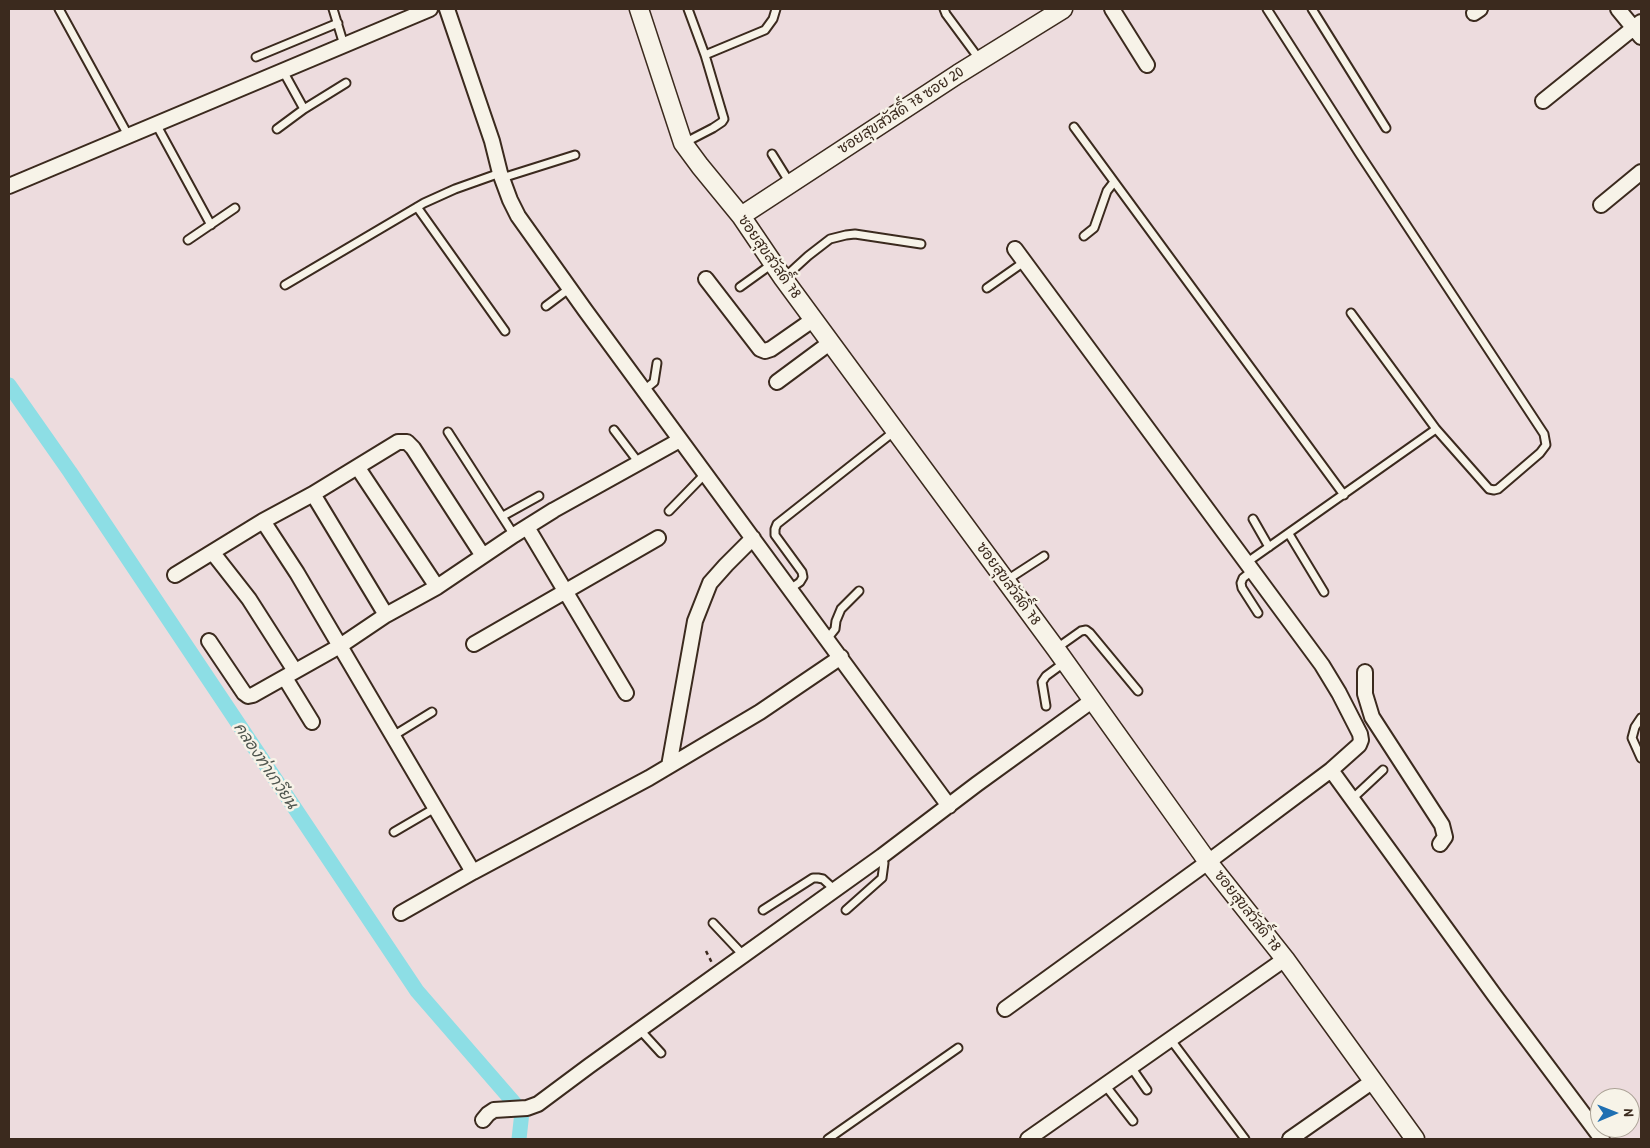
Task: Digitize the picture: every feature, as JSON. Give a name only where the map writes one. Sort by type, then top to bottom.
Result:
[{"type":"street","points":[[9,186],[430,9]]},
{"type":"street","points":[[447,9],[492,141],[501,176],[518,216],[949,806]]},
{"type":"street","name":"ซอยสุขสวัสดิ์ 78","points":[[639,9],[684,143],[700,166],[741,216],[773,263],[1093,700],[1208,862],[1285,959],[1415,1139]]},
{"type":"street","name":"ซอยสุขสวัสดิ์ 78 ซอย 20","points":[[741,216],[980,60],[1063,9]]},
{"type":"street","points":[[1112,9],[1147,65]]},
{"type":"street","points":[[1543,101],[1639,29],[1618,9]]},
{"type":"street","points":[[1601,205],[1641,172]]},
{"type":"street","points":[[1015,249],[1318,659],[1339,693],[1362,740]]},
{"type":"street","points":[[706,280],[760,349],[765,351],[771,349],[814,319]]},
{"type":"street","points":[[777,382],[831,342]]},
{"type":"street","points":[[209,640],[244,693],[248,696],[253,695],[340,646],[386,616],[437,587],[514,534],[554,510],[680,440]]},
{"type":"street","points":[[175,575],[358,468],[398,442],[407,442],[413,448],[483,556]]},
{"type":"street","points":[[358,468],[437,587]]},
{"type":"street","points":[[313,494],[386,616]]},
{"type":"street","points":[[263,522],[297,573],[473,872]]},
{"type":"street","points":[[527,527],[626,693]]},
{"type":"street","points":[[474,644],[658,538]]},
{"type":"street","points":[[669,766],[695,620],[710,583],[726,564],[753,538]]},
{"type":"street","points":[[213,553],[249,599],[290,675],[312,722]]},
{"type":"street","points":[[401,913],[669,766],[760,712],[840,657]]},
{"type":"street","points":[[1365,672],[1364,689],[1372,717],[1442,825],[1445,837],[1440,844]]},
{"type":"street","points":[[483,1120],[494,1110],[527,1108],[543,1101],[588,1066],[882,856],[1093,700]]},
{"type":"street","points":[[1005,1009],[1208,862],[1330,770],[1359,745],[1362,740],[1382,733]]},
{"type":"street","points":[[1330,770],[1602,1139]]},
{"type":"street","points":[[1028,1139],[1285,959]]},
{"type":"street","points":[[1290,1139],[1373,1081]]},
{"type":"lane","points":[[60,9],[128,135]]},
{"type":"lane","points":[[332,9],[344,45]]},
{"type":"lane","points":[[684,143],[713,128],[724,119],[705,55],[688,9]]},
{"type":"lane","points":[[705,55],[765,30],[773,19],[776,9]]},
{"type":"lane","points":[[944,9],[980,60]]},
{"type":"lane","points":[[1267,9],[1359,153],[1544,434],[1546,444],[1540,454],[1498,489],[1490,488],[1436,430],[1352,314]]},
{"type":"lane","points":[[1312,9],[1386,128]]},
{"type":"lane","points":[[256,57],[338,23]]},
{"type":"lane","points":[[283,71],[304,109]]},
{"type":"lane","points":[[277,128],[346,83]]},
{"type":"lane","points":[[156,124],[211,225]]},
{"type":"lane","points":[[1074,127],[1344,495]]},
{"type":"lane","points":[[772,154],[790,183]]},
{"type":"lane","points":[[285,286],[417,207],[455,190],[575,155]]},
{"type":"lane","points":[[1084,236],[1094,228],[1107,191],[1114,182]]},
{"type":"lane","points":[[417,207],[505,331]]},
{"type":"lane","points":[[188,240],[236,208]]},
{"type":"lane","points":[[784,278],[830,239],[846,235],[855,234],[921,244]]},
{"type":"lane","points":[[987,288],[1024,262]]},
{"type":"lane","points":[[740,288],[773,263]]},
{"type":"lane","points":[[546,306],[570,288]]},
{"type":"lane","points":[[644,390],[654,382],[657,363]]},
{"type":"lane","points":[[614,430],[639,463]]},
{"type":"lane","points":[[790,588],[800,582],[803,577],[802,572],[776,535],[777,524],[896,430]]},
{"type":"lane","points":[[1258,613],[1242,588],[1241,583],[1249,567],[1270,547],[1436,430]]},
{"type":"lane","points":[[448,432],[514,534]]},
{"type":"lane","points":[[669,511],[706,474]]},
{"type":"lane","points":[[502,516],[540,496]]},
{"type":"lane","points":[[1253,519],[1270,547]]},
{"type":"lane","points":[[1289,534],[1324,592]]},
{"type":"lane","points":[[1006,580],[1044,556]]},
{"type":"lane","points":[[827,639],[835,629],[836,620],[841,609],[859,591]]},
{"type":"lane","points":[[1046,706],[1042,682],[1060,655],[1081,632],[1086,630],[1138,691]]},
{"type":"lane","points":[[393,736],[432,712]]},
{"type":"lane","points":[[1641,718],[1634,728],[1632,738],[1641,758]]},
{"type":"lane","points":[[1352,799],[1383,770]]},
{"type":"lane","points":[[394,832],[435,808]]},
{"type":"lane","points":[[846,910],[882,878],[884,863],[882,856]]},
{"type":"lane","points":[[763,910],[813,878],[823,880],[835,890]]},
{"type":"lane","points":[[713,923],[744,956]]},
{"type":"lane","points":[[640,1030],[661,1053]]},
{"type":"lane","points":[[1171,1040],[1240,1138]]},
{"type":"lane","points":[[828,1139],[958,1048]]},
{"type":"lane","points":[[1131,1067],[1147,1090]]},
{"type":"lane","points":[[1105,1085],[1133,1121]]},
{"type":"waterway","name":"คลองท่าเกวียน","points":[[9,385],[70,472],[417,991],[522,1112],[519,1139]]}]
